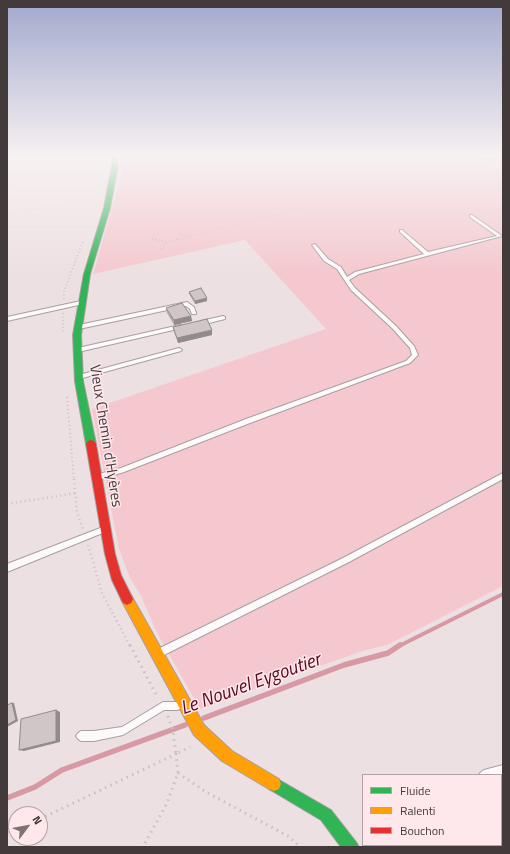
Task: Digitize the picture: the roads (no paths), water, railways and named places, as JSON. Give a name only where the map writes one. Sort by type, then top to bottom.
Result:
[{"type":"street","name":"Vieux Chemin d'Hyères","points":[[109,195],[107,208],[87,274],[77,335],[80,377],[110,554],[116,576],[135,616],[199,730],[227,756],[326,815],[351,847]]},
{"type":"lane","points":[[347,280],[357,272],[500,236],[472,216]]},
{"type":"lane","points":[[400,231],[427,254]]},
{"type":"lane","points":[[98,477],[122,470],[248,421],[408,362],[415,355],[412,347],[394,327],[353,289],[338,268],[326,260],[314,245]]},
{"type":"lane","points":[[7,319],[83,302]]},
{"type":"lane","points":[[79,327],[186,304],[192,308],[194,313]]},
{"type":"lane","points":[[195,324],[223,318]]},
{"type":"lane","points":[[78,350],[188,326]]},
{"type":"lane","points":[[80,377],[179,350]]},
{"type":"lane","points":[[157,654],[346,560],[503,476]]},
{"type":"lane","points":[[7,568],[106,529]]},
{"type":"lane","points":[[81,736],[94,736],[123,731],[163,706],[187,707]]},
{"type":"lane","points":[[488,774],[503,770]]},
{"type":"waterway","name":"Le Nouvel Eygoutier","points":[[399,646],[503,594]]},
{"type":"waterway","name":"Le Nouvel Eygoutier","points":[[204,718],[344,665],[388,653],[400,645]]},
{"type":"waterway","name":"Le Nouvel Eygoutier","points":[[7,798],[35,787],[62,770],[185,725]]}]
